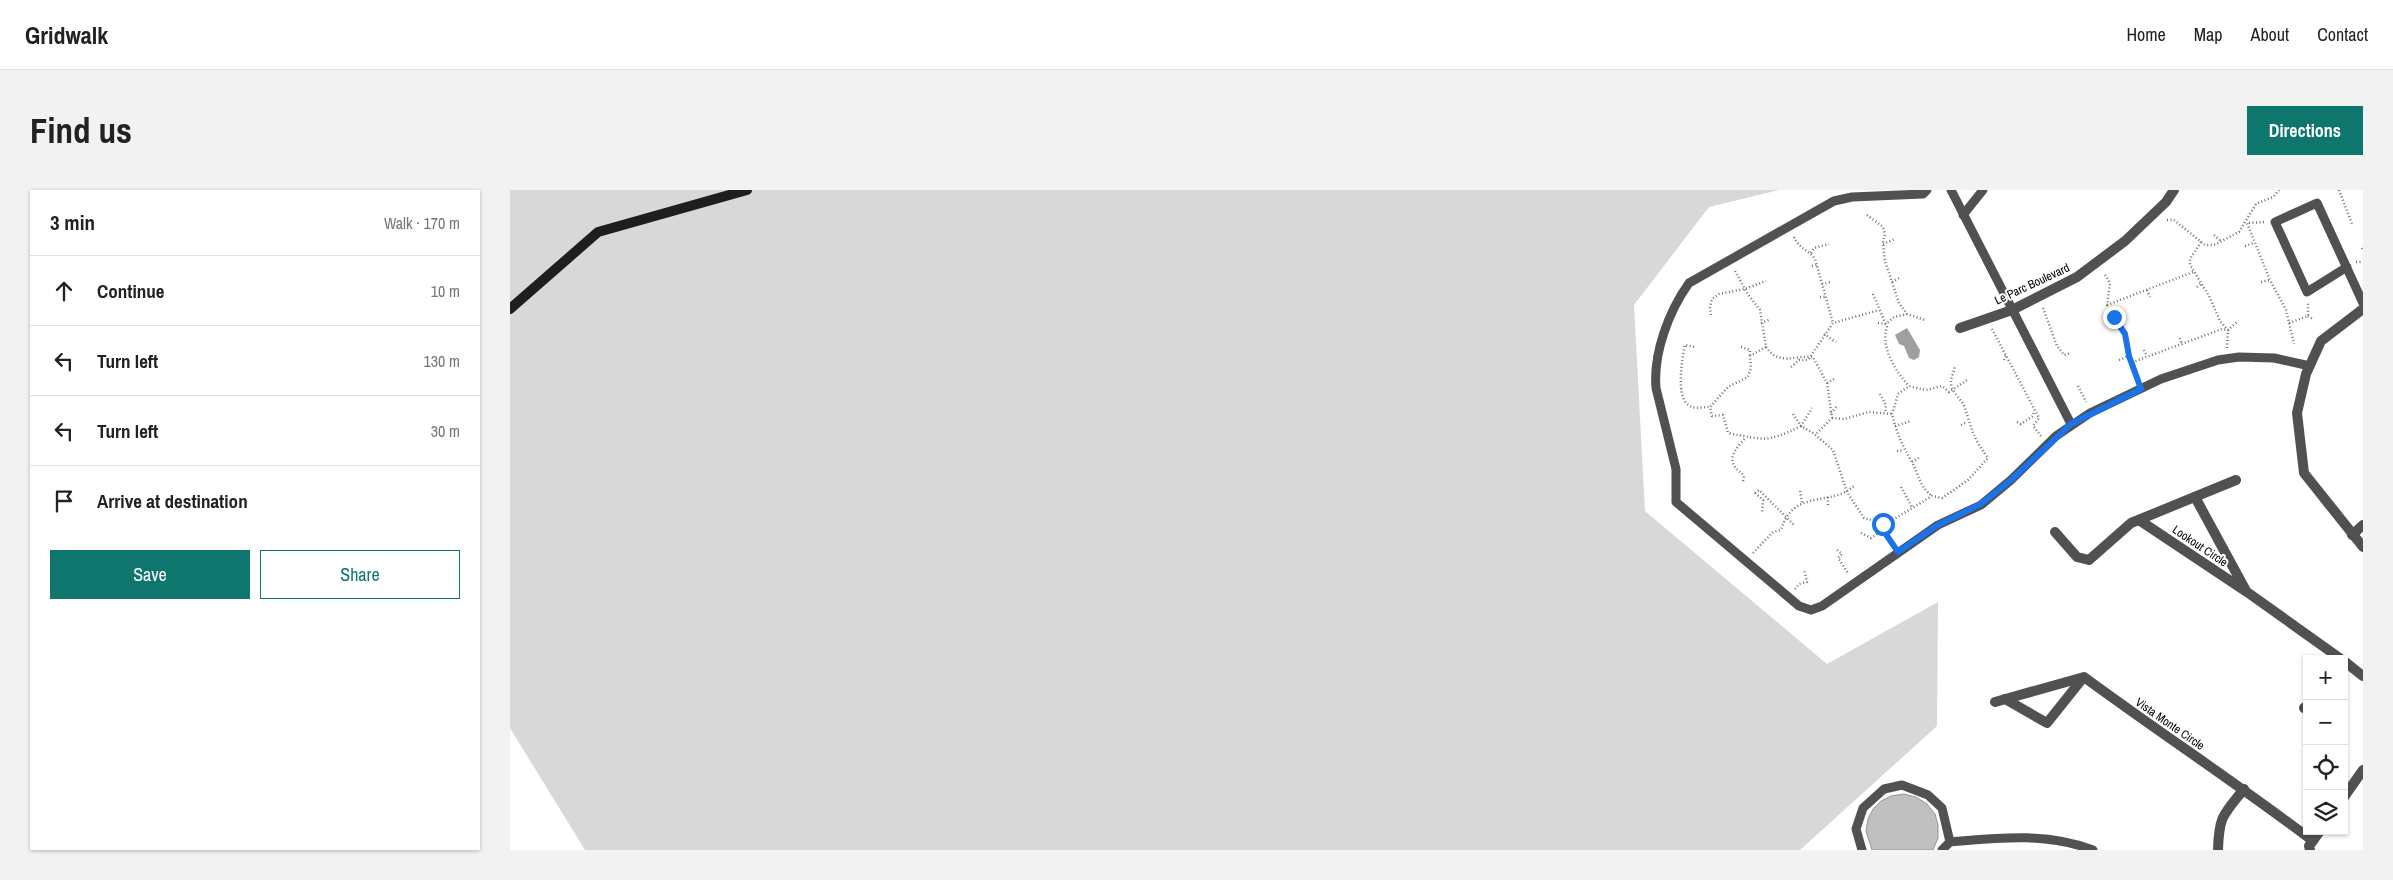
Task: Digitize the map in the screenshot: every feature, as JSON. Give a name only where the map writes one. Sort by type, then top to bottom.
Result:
[{"type":"street","points":[[510,310],[598,232],[746,190]]},
{"type":"street","name":"Le Parc Boulevard","points":[[1960,328],[2012,310],[2078,277],[2125,241],[2166,202],[2174,190]]},
{"type":"street","points":[[2363,309],[2321,341],[2310,366],[2297,413],[2304,473],[2363,547]]},
{"type":"street","name":"Lookout Circle","points":[[2055,532],[2077,558],[2089,560],[2131,523],[2236,480]]},
{"type":"street","name":"Lookout Circle","points":[[2195,497],[2220,548],[2247,592]]},
{"type":"street","name":"Lookout Circle","points":[[2139,520],[2247,592],[2334,655]]},
{"type":"street","points":[[2352,535],[2363,525]]},
{"type":"street","name":"Lookout Circle","points":[[2348,665],[2363,676]]},
{"type":"street","points":[[2084,677],[2047,723],[2000,700],[2084,677]]},
{"type":"street","name":"Vista Monte Circle","points":[[2084,677],[2167,738],[2244,789],[2310,847]]},
{"type":"street","points":[[2348,791],[2363,770]]},
{"type":"street","points":[[2218,850],[2219,825],[2223,816],[2244,789]]},
{"type":"street","points":[[2310,847],[2318,835]]},
{"type":"lane","points":[[1927,190],[1923,194],[1852,197],[1834,201],[1689,283],[1676,303],[1665,332],[1655,376],[1656,388],[1676,469],[1676,502],[1799,606],[1811,610],[1822,606],[1938,525],[1981,504],[2011,480],[2071,424],[2161,379],[2218,360],[2239,357],[2274,358],[2310,366]]},
{"type":"lane","points":[[1951,190],[2071,424]]},
{"type":"lane","points":[[1963,215],[1983,190]]},
{"type":"lane","points":[[2346,268],[2307,292],[2275,222],[2317,203],[2363,303]]},
{"type":"lane","points":[[1862,850],[1856,829],[1863,808],[1884,789],[1902,785],[1928,794],[1942,808],[1950,842]]},
{"type":"lane","points":[[1942,850],[1950,842],[2008,836],[2036,838],[2079,845],[2093,850]]},
{"type":"path","points":[[2167,220],[2174,220],[2205,245],[2214,245],[2239,232],[2247,223],[2256,204],[2273,197],[2280,190]]},
{"type":"path","points":[[2338,190],[2352,224]]},
{"type":"path","points":[[1866,215],[1883,227],[1885,234],[1883,244],[1885,261],[1899,303],[1906,314]]},
{"type":"path","points":[[2247,223],[2275,222]]},
{"type":"path","points":[[2247,223],[2270,280],[2286,310],[2294,344]]},
{"type":"path","points":[[1789,227],[1798,246],[1811,253],[1817,265],[1833,323]]},
{"type":"path","points":[[2214,235],[2222,242]]},
{"type":"path","points":[[1883,244],[1895,240]]},
{"type":"path","points":[[2201,242],[2190,259],[2193,272],[2202,283],[2220,321],[2228,330]]},
{"type":"path","points":[[2245,246],[2254,243]]},
{"type":"path","points":[[1811,253],[1814,248],[1829,244]]},
{"type":"path","points":[[1730,261],[1745,289],[1760,310],[1766,347],[1772,355],[1785,360],[1811,357]]},
{"type":"path","points":[[1812,266],[1817,265]]},
{"type":"path","points":[[2107,306],[2193,272]]},
{"type":"path","points":[[2105,275],[2110,283],[2107,306],[2125,334],[2129,356],[2133,362],[2141,389]]},
{"type":"path","points":[[1892,282],[1901,277]]},
{"type":"path","points":[[2260,282],[2270,280]]},
{"type":"path","points":[[1711,315],[1712,299],[1719,294],[1745,289],[1766,281]]},
{"type":"path","points":[[1822,284],[1830,282]]},
{"type":"path","points":[[2197,287],[2202,283]]},
{"type":"path","points":[[2147,290],[2150,297]]},
{"type":"path","points":[[2307,292],[2308,316]]},
{"type":"path","points":[[1873,294],[1886,324]]},
{"type":"path","points":[[1820,297],[1826,297]]},
{"type":"path","points":[[2043,308],[2057,346],[2064,355],[2071,353]]},
{"type":"path","points":[[1791,367],[1799,360],[1808,360],[1811,357],[1824,334],[1833,323],[1879,310]]},
{"type":"path","points":[[1925,320],[1906,314],[1894,317],[1886,324],[1884,334],[1889,356],[1909,386],[1926,390],[1942,386],[1949,392],[1967,380]]},
{"type":"path","points":[[2289,323],[2308,316]]},
{"type":"path","points":[[2308,316],[2313,319]]},
{"type":"path","points":[[2106,322],[2114,317]]},
{"type":"path","points":[[1986,319],[2017,374],[2020,385],[2038,418],[2032,426],[2048,445]]},
{"type":"path","points":[[1761,323],[1769,320]]},
{"type":"path","points":[[2227,347],[2228,330],[2238,321]]},
{"type":"path","points":[[1878,324],[1886,324]]},
{"type":"path","points":[[2133,362],[2213,334],[2222,329],[2228,330]]},
{"type":"path","points":[[2206,331],[2213,334]]},
{"type":"path","points":[[1824,334],[1836,342]]},
{"type":"path","points":[[2180,338],[2182,344]]},
{"type":"path","points":[[1694,347],[1685,345],[1682,358],[1682,395],[1684,403],[1691,408],[1710,407],[1728,387],[1748,377],[1751,368],[1750,350],[1741,347]]},
{"type":"path","points":[[1750,356],[1766,347]]},
{"type":"path","points":[[2144,350],[2147,356]]},
{"type":"path","points":[[2004,360],[2006,354]]},
{"type":"path","points":[[2119,360],[2129,356]]},
{"type":"path","points":[[1811,357],[1824,374],[1832,418]]},
{"type":"path","points":[[1909,386],[1898,394],[1892,414],[1895,426],[1920,484],[1932,496],[1938,499],[1949,494],[1968,480],[1988,458],[1976,444],[1965,408],[1953,388],[1951,382],[1955,365]]},
{"type":"path","points":[[1827,383],[1834,379]]},
{"type":"path","points":[[2078,386],[2090,413]]},
{"type":"path","points":[[1880,394],[1886,405],[1885,413]]},
{"type":"path","points":[[1831,413],[1837,406]]},
{"type":"path","points":[[1710,407],[1712,416],[1723,415],[1728,433],[1745,438],[1772,439],[1801,426],[1812,408]]},
{"type":"path","points":[[2017,422],[2021,424],[2028,420],[2034,410]]},
{"type":"path","points":[[1815,435],[1832,418],[1844,419],[1869,412],[1892,414]]},
{"type":"path","points":[[1792,414],[1801,426],[1832,450],[1848,492],[1864,518],[1886,524],[1932,496]]},
{"type":"path","points":[[1895,426],[1911,421]]},
{"type":"path","points":[[1961,425],[1968,422]]},
{"type":"path","points":[[1743,481],[1744,476],[1734,467],[1732,458],[1734,451],[1745,438]]},
{"type":"path","points":[[1897,451],[1904,450]]},
{"type":"path","points":[[1912,462],[1920,457]]},
{"type":"path","points":[[1758,548],[1774,532],[1781,530],[1788,512],[1810,499],[1848,492],[1855,485]]},
{"type":"path","points":[[1901,487],[1912,507]]},
{"type":"path","points":[[1762,512],[1763,500],[1755,493],[1758,490],[1794,525]]},
{"type":"path","points":[[1800,491],[1802,503]]},
{"type":"path","points":[[1828,497],[1828,507]]},
{"type":"path","points":[[1883,524],[1883,530],[1898,552]]},
{"type":"path","points":[[1861,532],[1871,538],[1883,530]]},
{"type":"path","points":[[1838,550],[1842,554],[1838,558],[1854,583]]},
{"type":"path","points":[[1788,597],[1798,584],[1807,582],[1804,568]]},
{"type":"shaded area","points":[[510,190],[1779,190],[1709,207],[1634,305],[1645,511],[1827,664],[1938,602],[1937,726],[1800,850],[585,850],[510,728]]},
{"type":"shaded area","points":[[1907,328],[1920,350],[1919,357],[1914,360],[1909,358],[1904,346],[1899,344],[1895,335]]},
{"type":"building","points":[[1904,794],[1916,797],[1927,804],[1935,814],[1938,825],[1938,838],[1933,850],[1872,850],[1866,831],[1868,819],[1873,809],[1881,801],[1891,796]]},
{"type":"route","points":[[1883,524],[1883,530],[1898,552],[1938,525],[1981,504],[2011,480],[2071,424],[2141,389],[2133,362],[2129,356],[2125,334],[2116,323],[2114,317]]}]
